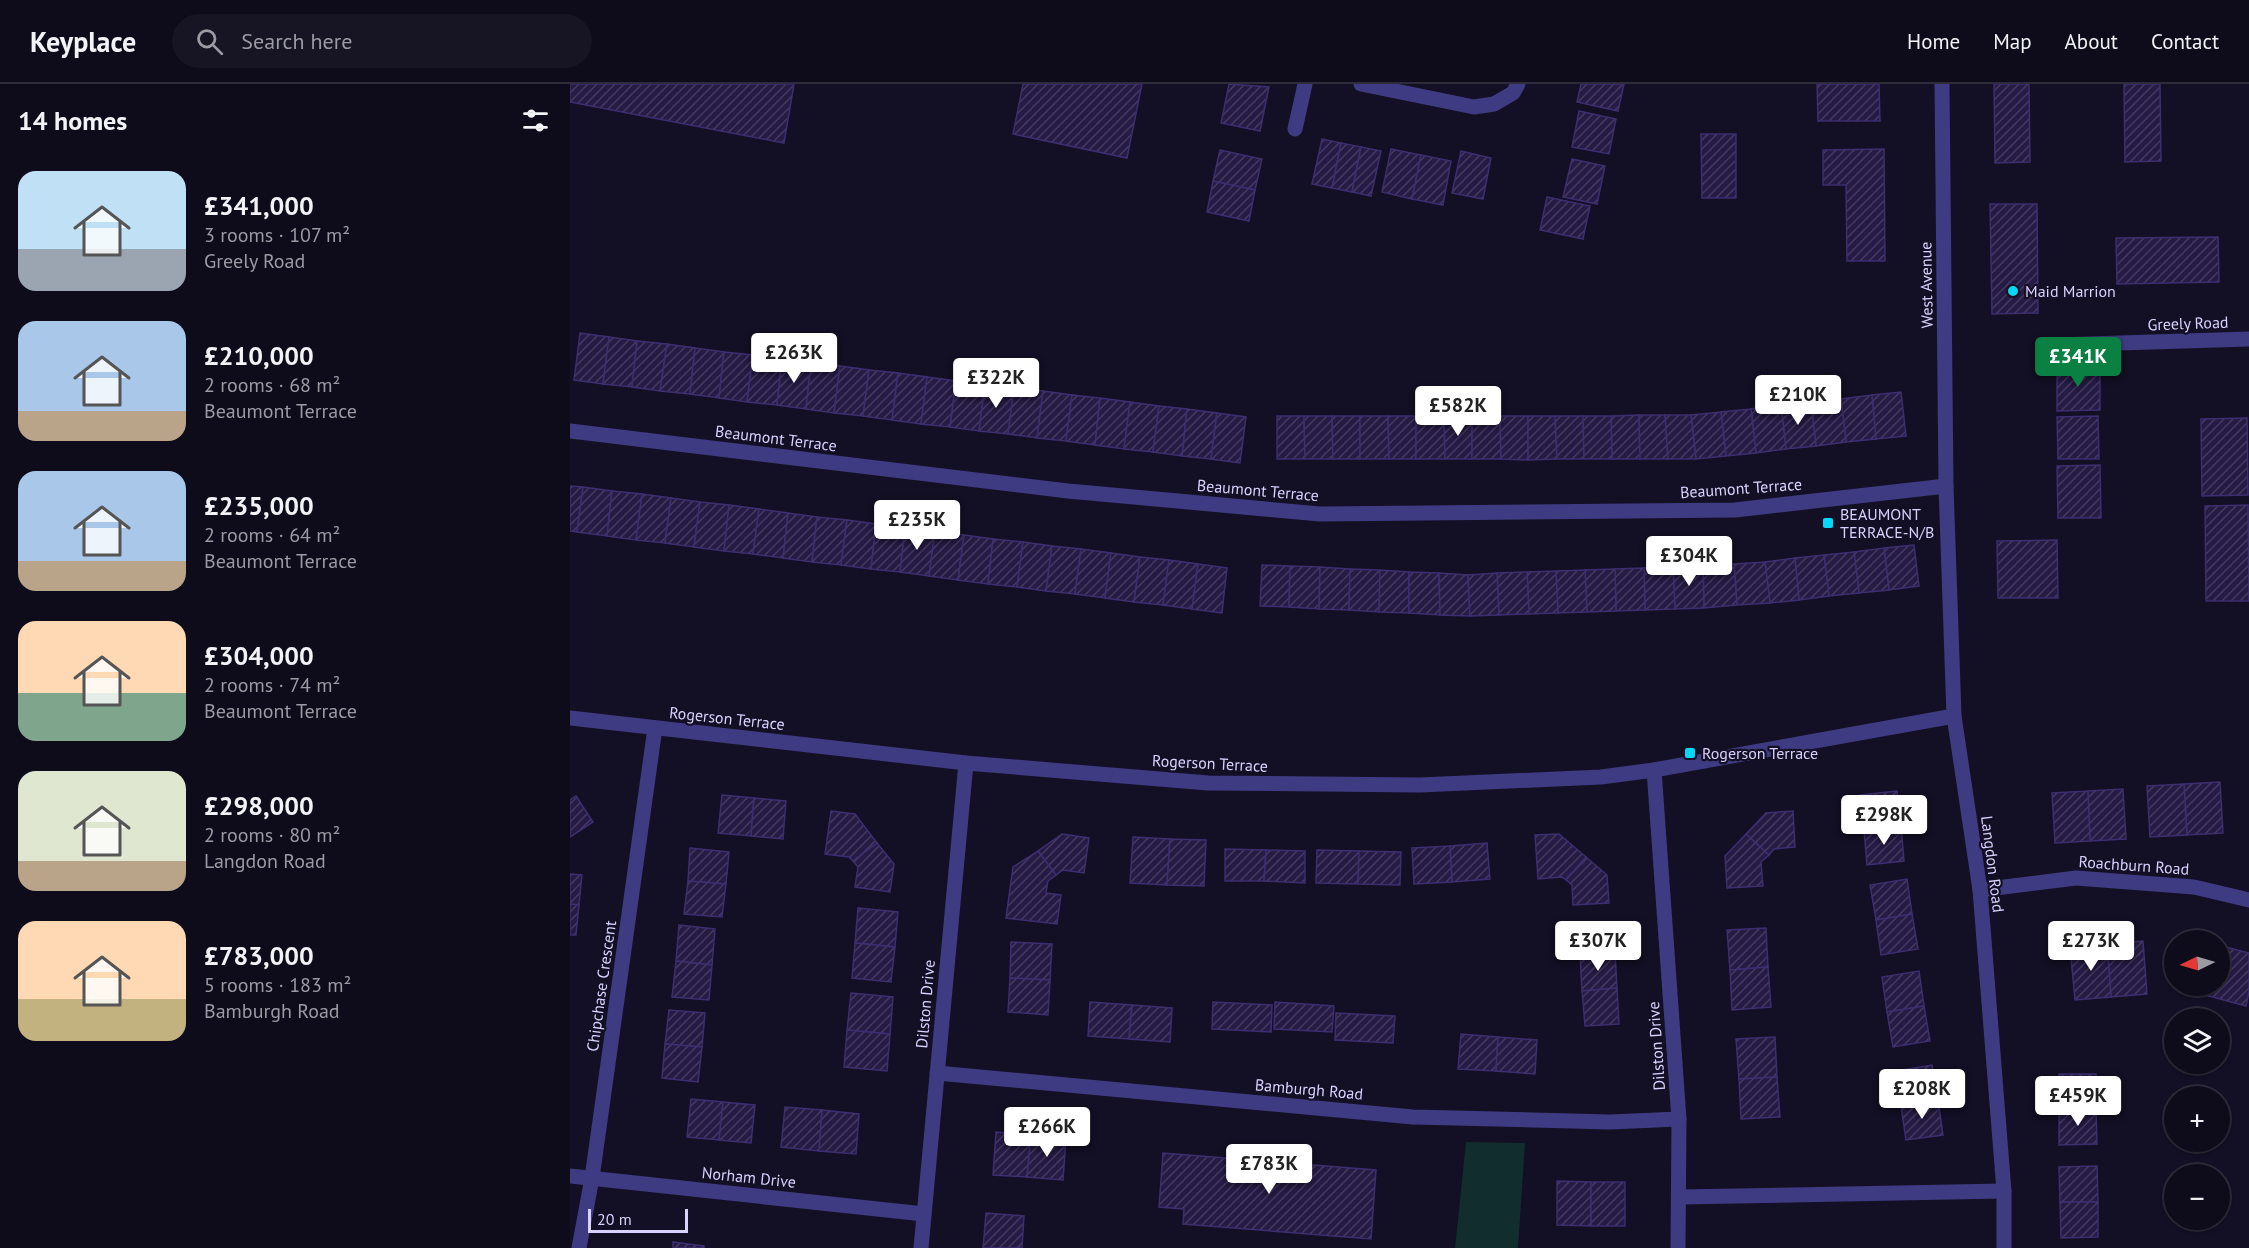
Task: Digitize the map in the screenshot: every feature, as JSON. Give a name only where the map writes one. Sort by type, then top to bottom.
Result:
[{"type":"street","points":[[1295,129],[1305,84]]},
{"type":"street","points":[[1361,84],[1474,107],[1494,104],[1513,93],[1518,84]]},
{"type":"street","name":"West Avenue","points":[[1942,84],[1946,486]]},
{"type":"street","name":"Greely Road","points":[[2055,345],[2249,339]]},
{"type":"street","name":"Beaumont Terrace","points":[[570,431],[1068,491],[1320,514],[1735,510],[1946,486]]},
{"type":"street","name":"Langdon Road","points":[[1946,486],[1954,716],[1980,890],[2004,1191],[2004,1248]]},
{"type":"street","name":"Rogerson Terrace","points":[[570,718],[966,763],[1208,783],[1385,785],[1601,777],[1654,770],[1954,716]]},
{"type":"street","name":"Chipchase Crescent","points":[[579,1248],[592,1178],[656,728]]},
{"type":"street","name":"Dilston Drive","points":[[921,1248],[966,763]]},
{"type":"street","name":"Dilston Drive","points":[[1654,770],[1679,1119],[1678,1248]]},
{"type":"street","name":"Roachburn Road","points":[[1980,890],[2076,878],[2194,887],[2249,900]]},
{"type":"street","name":"Bamburgh Road","points":[[937,1073],[1413,1117],[1611,1122],[1679,1119]]},
{"type":"street","name":"Norham Drive","points":[[570,1176],[924,1214]]},
{"type":"street","points":[[1679,1197],[2004,1191]]},
{"type":"green space","points":[[1466,1142],[1525,1143],[1518,1248],[1455,1248]]},
{"type":"building","points":[[570,84],[794,84],[784,143],[570,102]]},
{"type":"building","points":[[1023,84],[1142,84],[1127,158],[1013,134]]},
{"type":"building","points":[[1229,84],[1269,87],[1260,131],[1221,123]]},
{"type":"building","points":[[1581,84],[1624,84],[1618,111],[1577,102]]},
{"type":"building","points":[[1817,84],[1879,84],[1880,121],[1818,121]]},
{"type":"building","points":[[1994,84],[2029,84],[2030,162],[1995,163]]},
{"type":"building","points":[[2124,84],[2160,84],[2161,161],[2125,162]]},
{"type":"building","points":[[1579,111],[1616,119],[1609,154],[1572,147]]},
{"type":"building","points":[[1701,134],[1736,134],[1736,198],[1702,198]]},
{"type":"building","points":[[1322,139],[1341,143],[1332,188],[1312,184]]},
{"type":"building","points":[[1341,143],[1361,147],[1352,192],[1332,188]]},
{"type":"building","points":[[1361,147],[1381,151],[1371,196],[1352,192]]},
{"type":"building","points":[[1391,149],[1421,155],[1412,199],[1382,192]]},
{"type":"building","points":[[1884,149],[1885,261],[1847,261],[1846,185],[1823,185],[1823,150]]},
{"type":"building","points":[[1220,150],[1262,159],[1255,190],[1213,181]]},
{"type":"building","points":[[1461,151],[1491,158],[1483,199],[1452,193]]},
{"type":"building","points":[[1421,155],[1451,161],[1443,205],[1412,199]]},
{"type":"building","points":[[1572,159],[1605,166],[1597,204],[1563,197]]},
{"type":"building","points":[[1213,181],[1255,190],[1249,221],[1207,212]]},
{"type":"building","points":[[1547,197],[1590,206],[1583,239],[1540,230]]},
{"type":"building","points":[[1990,204],[2037,204],[2038,313],[1992,314]]},
{"type":"building","points":[[2218,237],[2219,282],[2117,284],[2116,238]]},
{"type":"building","points":[[580,333],[609,337],[603,384],[574,380]]},
{"type":"building","points":[[609,337],[637,341],[632,387],[603,384]]},
{"type":"building","points":[[637,341],[667,344],[660,391],[632,387]]},
{"type":"building","points":[[667,344],[695,348],[690,394],[660,391]]},
{"type":"building","points":[[695,348],[724,352],[719,398],[690,394]]},
{"type":"building","points":[[724,352],[753,355],[747,402],[719,398]]},
{"type":"building","points":[[753,355],[782,359],[777,405],[747,402]]},
{"type":"building","points":[[782,359],[811,362],[806,409],[777,405]]},
{"type":"building","points":[[811,362],[840,366],[834,413],[806,409]]},
{"type":"building","points":[[2100,365],[2100,410],[2057,411],[2057,366]]},
{"type":"building","points":[[840,366],[869,370],[863,416],[834,413]]},
{"type":"building","points":[[869,370],[898,373],[892,420],[863,416]]},
{"type":"building","points":[[898,373],[927,377],[921,424],[892,420]]},
{"type":"building","points":[[927,377],[956,381],[950,427],[921,424]]},
{"type":"building","points":[[956,381],[985,384],[979,431],[950,427]]},
{"type":"building","points":[[985,384],[1014,388],[1008,434],[979,431]]},
{"type":"building","points":[[1014,388],[1043,391],[1037,438],[1008,434]]},
{"type":"building","points":[[1043,391],[1072,395],[1066,441],[1037,438]]},
{"type":"building","points":[[1901,392],[1906,436],[1876,439],[1872,395]]},
{"type":"building","points":[[1072,395],[1100,398],[1095,445],[1066,441]]},
{"type":"building","points":[[1872,395],[1876,439],[1846,442],[1841,399]]},
{"type":"building","points":[[1100,398],[1130,402],[1124,449],[1095,445]]},
{"type":"building","points":[[1841,399],[1846,442],[1816,446],[1811,402]]},
{"type":"building","points":[[1130,402],[1159,406],[1153,452],[1124,449]]},
{"type":"building","points":[[1811,402],[1816,446],[1786,449],[1781,405]]},
{"type":"building","points":[[1781,405],[1786,449],[1756,453],[1751,409]]},
{"type":"building","points":[[1159,406],[1187,409],[1182,456],[1153,452]]},
{"type":"building","points":[[1187,409],[1217,413],[1211,459],[1182,456]]},
{"type":"building","points":[[1751,409],[1756,453],[1726,456],[1721,412]]},
{"type":"building","points":[[1721,412],[1726,456],[1696,459],[1691,415]]},
{"type":"building","points":[[1217,413],[1246,417],[1240,463],[1211,459]]},
{"type":"building","points":[[1639,415],[1640,459],[1612,459],[1611,416]]},
{"type":"building","points":[[1639,415],[1665,415],[1668,459],[1640,459]]},
{"type":"building","points":[[1665,415],[1691,415],[1696,459],[1668,459]]},
{"type":"building","points":[[1277,416],[1304,416],[1305,459],[1277,459]]},
{"type":"building","points":[[1304,416],[1332,416],[1333,459],[1305,459]]},
{"type":"building","points":[[1332,416],[1360,416],[1360,459],[1333,459]]},
{"type":"building","points":[[1360,416],[1388,416],[1389,459],[1360,459]]},
{"type":"building","points":[[1388,416],[1416,416],[1416,459],[1389,459]]},
{"type":"building","points":[[1416,416],[1444,416],[1445,459],[1416,459]]},
{"type":"building","points":[[1444,416],[1472,416],[1472,459],[1445,459]]},
{"type":"building","points":[[1472,416],[1500,416],[1501,459],[1472,459]]},
{"type":"building","points":[[1500,416],[1528,416],[1528,460],[1501,459]]},
{"type":"building","points":[[1528,416],[1555,416],[1557,459],[1528,460]]},
{"type":"building","points":[[1555,416],[1583,416],[1584,459],[1557,459]]},
{"type":"building","points":[[1583,416],[1611,416],[1612,459],[1584,459]]},
{"type":"building","points":[[2098,416],[2099,459],[2058,459],[2057,417]]},
{"type":"building","points":[[2247,418],[2248,495],[2202,496],[2201,419]]},
{"type":"building","points":[[2100,465],[2101,518],[2058,518],[2057,466]]},
{"type":"building","points":[[570,486],[583,487],[577,532],[570,531]]},
{"type":"building","points":[[583,487],[612,491],[607,536],[577,532]]},
{"type":"building","points":[[612,491],[642,494],[636,540],[607,536]]},
{"type":"building","points":[[642,494],[671,498],[665,543],[636,540]]},
{"type":"building","points":[[671,498],[700,502],[694,547],[665,543]]},
{"type":"building","points":[[700,502],[729,505],[724,551],[694,547]]},
{"type":"building","points":[[729,505],[759,509],[753,554],[724,551]]},
{"type":"building","points":[[2248,505],[2249,601],[2206,601],[2205,506]]},
{"type":"building","points":[[759,509],[788,513],[783,558],[753,554]]},
{"type":"building","points":[[788,513],[817,517],[812,562],[783,558]]},
{"type":"building","points":[[817,517],[847,520],[841,565],[812,562]]},
{"type":"building","points":[[847,520],[876,524],[871,569],[841,565]]},
{"type":"building","points":[[876,524],[905,527],[900,572],[871,569]]},
{"type":"building","points":[[905,527],[935,531],[929,576],[900,572]]},
{"type":"building","points":[[935,531],[964,535],[958,580],[929,576]]},
{"type":"building","points":[[964,535],[993,539],[988,584],[958,580]]},
{"type":"building","points":[[993,539],[1023,542],[1017,587],[988,584]]},
{"type":"building","points":[[2057,540],[2058,598],[1998,598],[1997,541]]},
{"type":"building","points":[[1023,542],[1052,546],[1046,591],[1017,587]]},
{"type":"building","points":[[1914,545],[1919,586],[1889,590],[1884,548]]},
{"type":"building","points":[[1052,546],[1081,549],[1075,594],[1046,591]]},
{"type":"building","points":[[1884,548],[1889,590],[1859,593],[1854,552]]},
{"type":"building","points":[[1081,549],[1111,553],[1105,598],[1075,594]]},
{"type":"building","points":[[1854,552],[1859,593],[1829,596],[1824,555]]},
{"type":"building","points":[[1111,553],[1140,557],[1134,602],[1105,598]]},
{"type":"building","points":[[1824,555],[1829,596],[1799,600],[1795,558]]},
{"type":"building","points":[[1140,557],[1169,560],[1163,605],[1134,602]]},
{"type":"building","points":[[1795,558],[1799,600],[1770,603],[1765,562]]},
{"type":"building","points":[[1169,560],[1198,564],[1192,609],[1163,605]]},
{"type":"building","points":[[1765,562],[1770,603],[1737,605],[1734,564]]},
{"type":"building","points":[[1198,564],[1227,568],[1222,613],[1192,609]]},
{"type":"building","points":[[1734,564],[1737,605],[1704,608],[1703,566]]},
{"type":"building","points":[[1262,565],[1290,566],[1289,607],[1260,606]]},
{"type":"building","points":[[1290,566],[1320,567],[1319,609],[1289,607]]},
{"type":"building","points":[[1703,566],[1704,608],[1675,609],[1673,567]]},
{"type":"building","points":[[1320,567],[1350,569],[1349,610],[1319,609]]},
{"type":"building","points":[[1673,567],[1675,609],[1645,610],[1644,568]]},
{"type":"building","points":[[1644,568],[1645,610],[1616,611],[1615,569]]},
{"type":"building","points":[[1350,569],[1380,570],[1379,612],[1349,610]]},
{"type":"building","points":[[1615,569],[1616,611],[1587,612],[1585,570]]},
{"type":"building","points":[[1380,570],[1409,572],[1409,613],[1379,612]]},
{"type":"building","points":[[1585,570],[1587,612],[1558,613],[1556,571]]},
{"type":"building","points":[[1556,571],[1558,613],[1529,614],[1527,572]]},
{"type":"building","points":[[1409,572],[1439,573],[1440,615],[1409,613]]},
{"type":"building","points":[[1527,572],[1529,614],[1499,615],[1497,573]]},
{"type":"building","points":[[1439,573],[1468,575],[1470,616],[1440,615]]},
{"type":"building","points":[[1497,573],[1499,615],[1470,616],[1468,575]]},
{"type":"building","points":[[2220,782],[2223,833],[2187,835],[2184,784]]},
{"type":"building","points":[[2184,784],[2187,835],[2150,837],[2147,786]]},
{"type":"building","points":[[2123,789],[2126,839],[2090,841],[2088,791]]},
{"type":"building","points":[[1897,791],[1901,826],[1864,830],[1860,795]]},
{"type":"building","points":[[2088,791],[2090,841],[2055,843],[2052,793]]},
{"type":"building","points":[[722,795],[754,798],[751,836],[718,833]]},
{"type":"building","points":[[576,796],[593,822],[570,837],[570,800]]},
{"type":"building","points":[[754,798],[786,801],[783,839],[751,836]]},
{"type":"building","points":[[831,811],[855,814],[877,843],[853,861],[849,857],[825,854]]},
{"type":"building","points":[[1793,811],[1795,847],[1774,849],[1769,855],[1746,834],[1766,813]]},
{"type":"building","points":[[1901,826],[1904,861],[1867,865],[1864,830]]},
{"type":"building","points":[[1062,834],[1089,838],[1084,873],[1063,870],[1056,875],[1038,851]]},
{"type":"building","points":[[1559,834],[1586,857],[1566,880],[1562,877],[1538,879],[1535,835]]},
{"type":"building","points":[[1746,834],[1769,855],[1761,862],[1763,886],[1727,888],[1725,856]]},
{"type":"building","points":[[1133,837],[1170,839],[1167,885],[1130,883]]},
{"type":"building","points":[[1170,839],[1206,840],[1204,886],[1167,885]]},
{"type":"building","points":[[877,843],[894,864],[890,892],[855,887],[858,867],[853,861]]},
{"type":"building","points":[[1487,843],[1490,879],[1452,882],[1450,846]]},
{"type":"building","points":[[1450,846],[1452,882],[1414,884],[1412,848]]},
{"type":"building","points":[[690,848],[729,852],[726,884],[688,881]]},
{"type":"building","points":[[1225,849],[1266,850],[1264,881],[1225,881]]},
{"type":"building","points":[[1266,850],[1305,851],[1305,883],[1264,881]]},
{"type":"building","points":[[1317,850],[1359,851],[1358,884],[1316,883]]},
{"type":"building","points":[[1038,851],[1056,875],[1048,881],[1046,893],[1061,895],[1057,924],[1006,918],[1013,867]]},
{"type":"building","points":[[1359,851],[1401,852],[1400,885],[1358,884]]},
{"type":"building","points":[[1586,857],[1607,875],[1609,903],[1573,905],[1572,885],[1566,880]]},
{"type":"building","points":[[570,874],[582,875],[579,905],[570,904]]},
{"type":"building","points":[[1907,879],[1912,914],[1876,920],[1870,885]]},
{"type":"building","points":[[688,881],[726,884],[722,917],[684,914]]},
{"type":"building","points":[[570,904],[579,905],[576,935],[570,935]]},
{"type":"building","points":[[858,908],[898,912],[895,947],[855,943]]},
{"type":"building","points":[[1912,914],[1918,949],[1881,955],[1876,920]]},
{"type":"building","points":[[679,925],[715,929],[712,965],[676,961]]},
{"type":"building","points":[[1766,928],[1768,967],[1730,970],[1727,930]]},
{"type":"building","points":[[2143,941],[2147,994],[2111,997],[2107,944]]},
{"type":"building","points":[[1011,942],[1052,944],[1050,980],[1010,978]]},
{"type":"building","points":[[855,943],[895,947],[891,982],[852,978]]},
{"type":"building","points":[[2107,944],[2111,997],[2075,1000],[2070,947]]},
{"type":"building","points":[[2230,948],[2249,953],[2249,992],[2246,1006],[2209,996],[2230,996]]},
{"type":"building","points":[[1615,953],[1617,988],[1582,991],[1580,955]]},
{"type":"building","points":[[676,961],[712,965],[709,1000],[672,997]]},
{"type":"building","points":[[1768,967],[1771,1007],[1732,1010],[1730,970]]},
{"type":"building","points":[[1919,971],[1924,1006],[1887,1012],[1882,977]]},
{"type":"building","points":[[1010,978],[1050,980],[1048,1015],[1008,1012]]},
{"type":"building","points":[[1617,988],[1619,1024],[1585,1026],[1582,991]]},
{"type":"building","points":[[851,993],[893,997],[890,1034],[847,1030]]},
{"type":"building","points":[[1090,1002],[1132,1005],[1129,1039],[1088,1036]]},
{"type":"building","points":[[1213,1002],[1272,1005],[1271,1032],[1212,1029]]},
{"type":"building","points":[[1275,1002],[1334,1006],[1332,1032],[1274,1029]]},
{"type":"building","points":[[1132,1005],[1172,1008],[1170,1042],[1129,1039]]},
{"type":"building","points":[[1924,1006],[1930,1041],[1893,1047],[1887,1012]]},
{"type":"building","points":[[669,1010],[705,1013],[702,1047],[665,1044]]},
{"type":"building","points":[[1336,1013],[1395,1016],[1393,1043],[1335,1040]]},
{"type":"building","points":[[847,1030],[890,1034],[887,1071],[844,1067]]},
{"type":"building","points":[[1461,1034],[1498,1037],[1496,1071],[1458,1069]]},
{"type":"building","points":[[1498,1037],[1537,1040],[1535,1074],[1496,1071]]},
{"type":"building","points":[[1775,1037],[1777,1077],[1739,1079],[1736,1039]]},
{"type":"building","points":[[665,1044],[702,1047],[698,1082],[662,1078]]},
{"type":"building","points":[[1932,1065],[1938,1100],[1901,1106],[1895,1071]]},
{"type":"building","points":[[2059,1074],[2096,1074],[2096,1109],[2059,1109]]},
{"type":"building","points":[[1777,1077],[1780,1117],[1741,1119],[1739,1079]]},
{"type":"building","points":[[691,1099],[723,1102],[719,1140],[687,1137]]},
{"type":"building","points":[[1938,1100],[1943,1135],[1906,1140],[1901,1106]]},
{"type":"building","points":[[723,1102],[755,1105],[751,1143],[719,1140]]},
{"type":"building","points":[[785,1107],[822,1110],[819,1151],[781,1147]]},
{"type":"building","points":[[2059,1109],[2096,1109],[2097,1144],[2059,1145]]},
{"type":"building","points":[[822,1110],[859,1114],[856,1154],[819,1151]]},
{"type":"building","points":[[996,1132],[1031,1135],[1027,1177],[993,1175]]},
{"type":"building","points":[[1031,1135],[1066,1138],[1063,1180],[1027,1177]]},
{"type":"building","points":[[1163,1153],[1376,1170],[1371,1239],[1183,1224],[1184,1209],[1159,1207]]},
{"type":"building","points":[[2097,1166],[2098,1202],[2060,1202],[2059,1167]]},
{"type":"building","points":[[1557,1181],[1591,1182],[1591,1226],[1557,1225]]},
{"type":"building","points":[[1591,1182],[1625,1182],[1625,1226],[1591,1226]]},
{"type":"building","points":[[2060,1202],[2098,1202],[2098,1237],[2061,1238]]},
{"type":"building","points":[[986,1213],[1024,1216],[1022,1248],[983,1248]]},
{"type":"building","points":[[673,1242],[704,1246],[704,1248],[673,1248]]},
{"type":"place","name":"Maid Marrion","points":[[2013,291]]},
{"type":"place","name":"BEAUMONT TERRACE-N/B","points":[[1828,523]]},
{"type":"place","name":"Rogerson Terrace","points":[[1690,753]]}]
